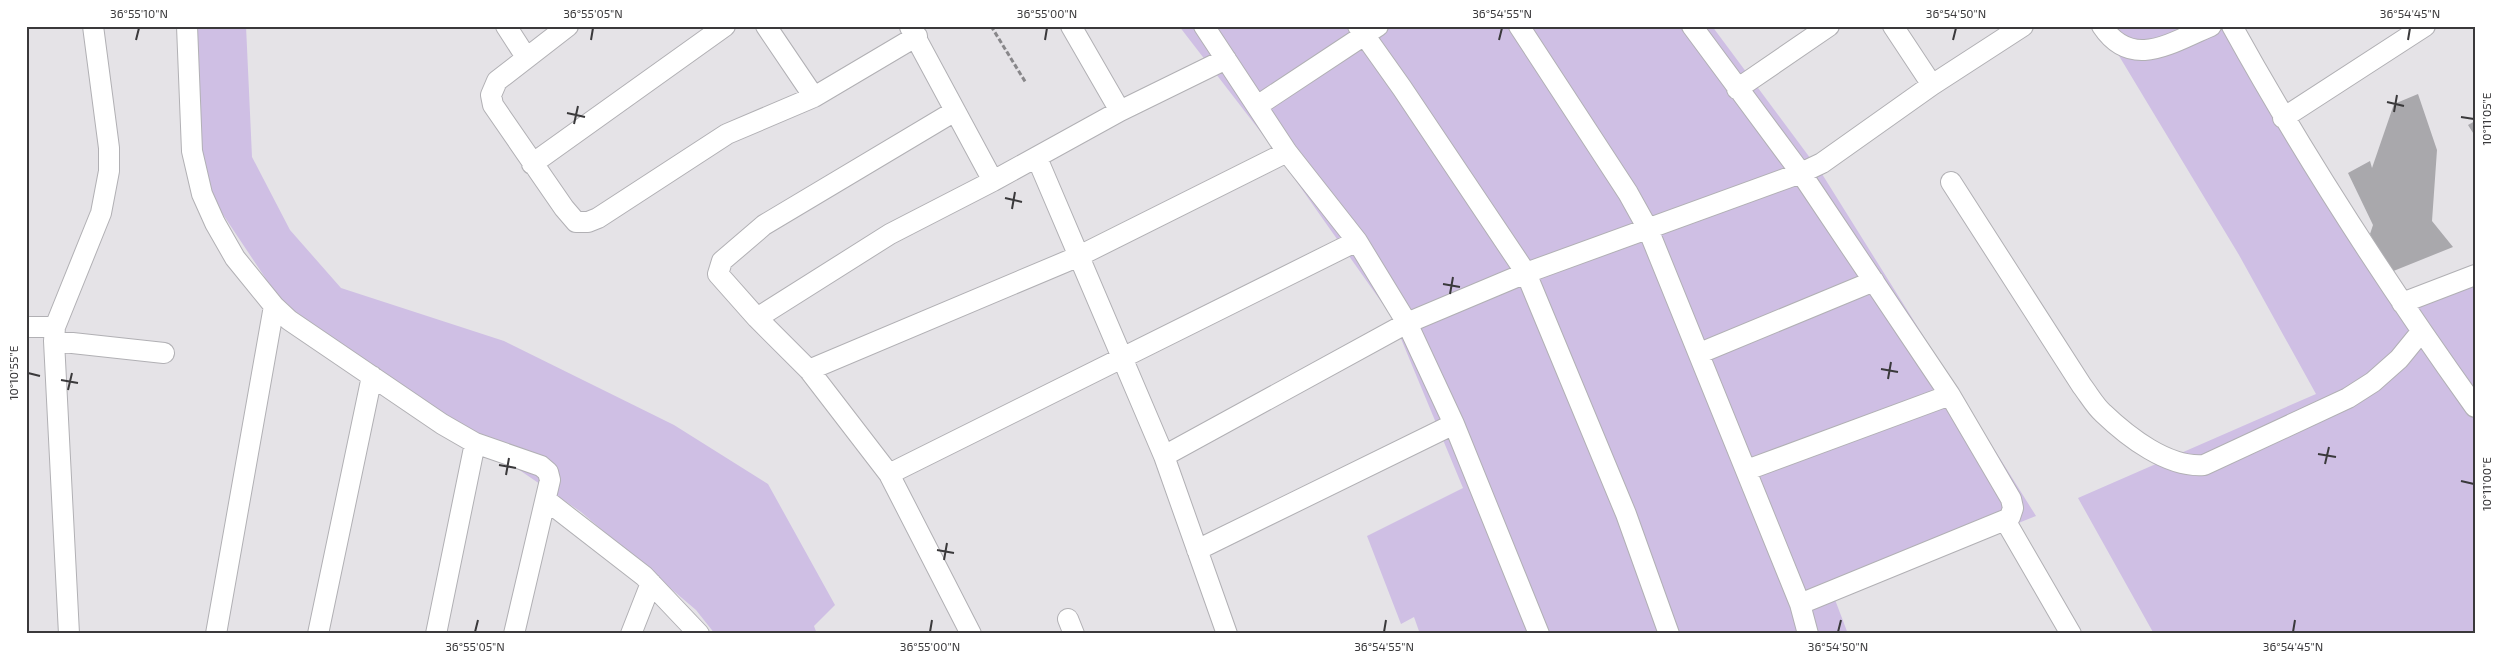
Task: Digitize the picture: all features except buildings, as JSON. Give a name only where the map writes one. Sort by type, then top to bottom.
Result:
[{"type":"street","points":[[69,634],[54,334],[101,214],[109,171],[110,148],[93,26]]},
{"type":"street","points":[[187,26],[192,151],[202,194],[215,223],[235,258],[274,306],[289,320],[442,424],[476,443],[541,466],[548,472],[550,480],[546,500],[514,634]]},
{"type":"street","points":[[506,26],[526,57]]},
{"type":"street","points":[[568,26],[497,81],[491,95],[493,105],[532,164],[576,222],[588,222],[608,213],[727,134],[814,97],[913,31],[993,181]]},
{"type":"street","points":[[532,164],[725,26]]},
{"type":"street","points":[[766,26],[814,97]]},
{"type":"street","points":[[1071,26],[1120,111]]},
{"type":"street","points":[[1204,26],[1287,152],[1357,242],[1407,323],[1454,424],[1538,634]]},
{"type":"street","points":[[1520,26],[1628,193],[1648,229],[1700,353],[1800,604],[1808,634]]},
{"type":"street","points":[[1692,26],[1801,173],[1874,281],[1950,395],[2011,499],[2012,514],[2005,520],[1800,604]]},
{"type":"street","points":[[1737,89],[1829,26]]},
{"type":"street","points":[[1892,26],[1932,85]]},
{"type":"street","points":[[1164,456],[1298,385],[1407,323],[1526,273],[1801,173],[1822,163],[1932,85],[2023,26]]},
{"type":"street","points":[[2102,26],[2112,40],[2123,47],[2138,50],[2155,50],[2211,26]]},
{"type":"street","points":[[2232,26],[2283,118],[2421,332],[2475,407]]},
{"type":"street","points":[[2283,118],[2425,26]]},
{"type":"street","points":[[1257,106],[1366,29],[1402,88],[1526,273],[1626,514],[1669,634]]},
{"type":"street","points":[[757,318],[890,234],[1037,158],[1120,111],[1226,59]]},
{"type":"street","points":[[955,111],[764,225],[722,261],[718,268],[720,279],[809,370],[889,474],[971,634]]},
{"type":"street","points":[[809,370],[1078,257],[1287,152]]},
{"type":"street","points":[[1037,158],[1164,456],[1227,634]]},
{"type":"street","points":[[1951,182],[2082,386],[2102,413],[2131,436],[2180,463],[2204,465],[2348,398],[2373,382],[2399,359],[2421,332]]},
{"type":"street","points":[[889,474],[1357,242]]},
{"type":"street","points":[[2402,303],[2475,275]]},
{"type":"street","points":[[1700,353],[1874,281]]},
{"type":"street","points":[[216,634],[274,306]]},
{"type":"street","points":[[26,326],[54,334],[164,353]]},
{"type":"street","points":[[318,634],[372,376]]},
{"type":"street","points":[[1747,470],[1950,395]]},
{"type":"street","points":[[1197,550],[1454,424]]},
{"type":"street","points":[[436,634],[476,443]]},
{"type":"street","points":[[546,500],[651,583],[699,634]]},
{"type":"street","points":[[2005,520],[2071,634]]},
{"type":"street","points":[[631,634],[651,583]]},
{"type":"path","points":[[991,26],[1026,83]]},
{"type":"shaded area","points":[[179,26],[246,26],[252,157],[290,230],[341,288],[504,341],[674,425],[768,484],[835,605],[814,626],[817,634],[715,634],[696,610],[581,512],[386,379],[282,303],[214,201],[189,136]]},
{"type":"shaded area","points":[[1179,26],[1712,26],[1822,174],[2036,516],[1834,597],[1848,634],[1420,634],[1414,617],[1401,624],[1367,536],[1463,488],[1392,317],[1270,144]]},
{"type":"shaded area","points":[[2101,26],[2224,26],[2406,309],[2475,285],[2475,634],[2154,634],[2078,498],[2316,394],[2239,255]]}]
